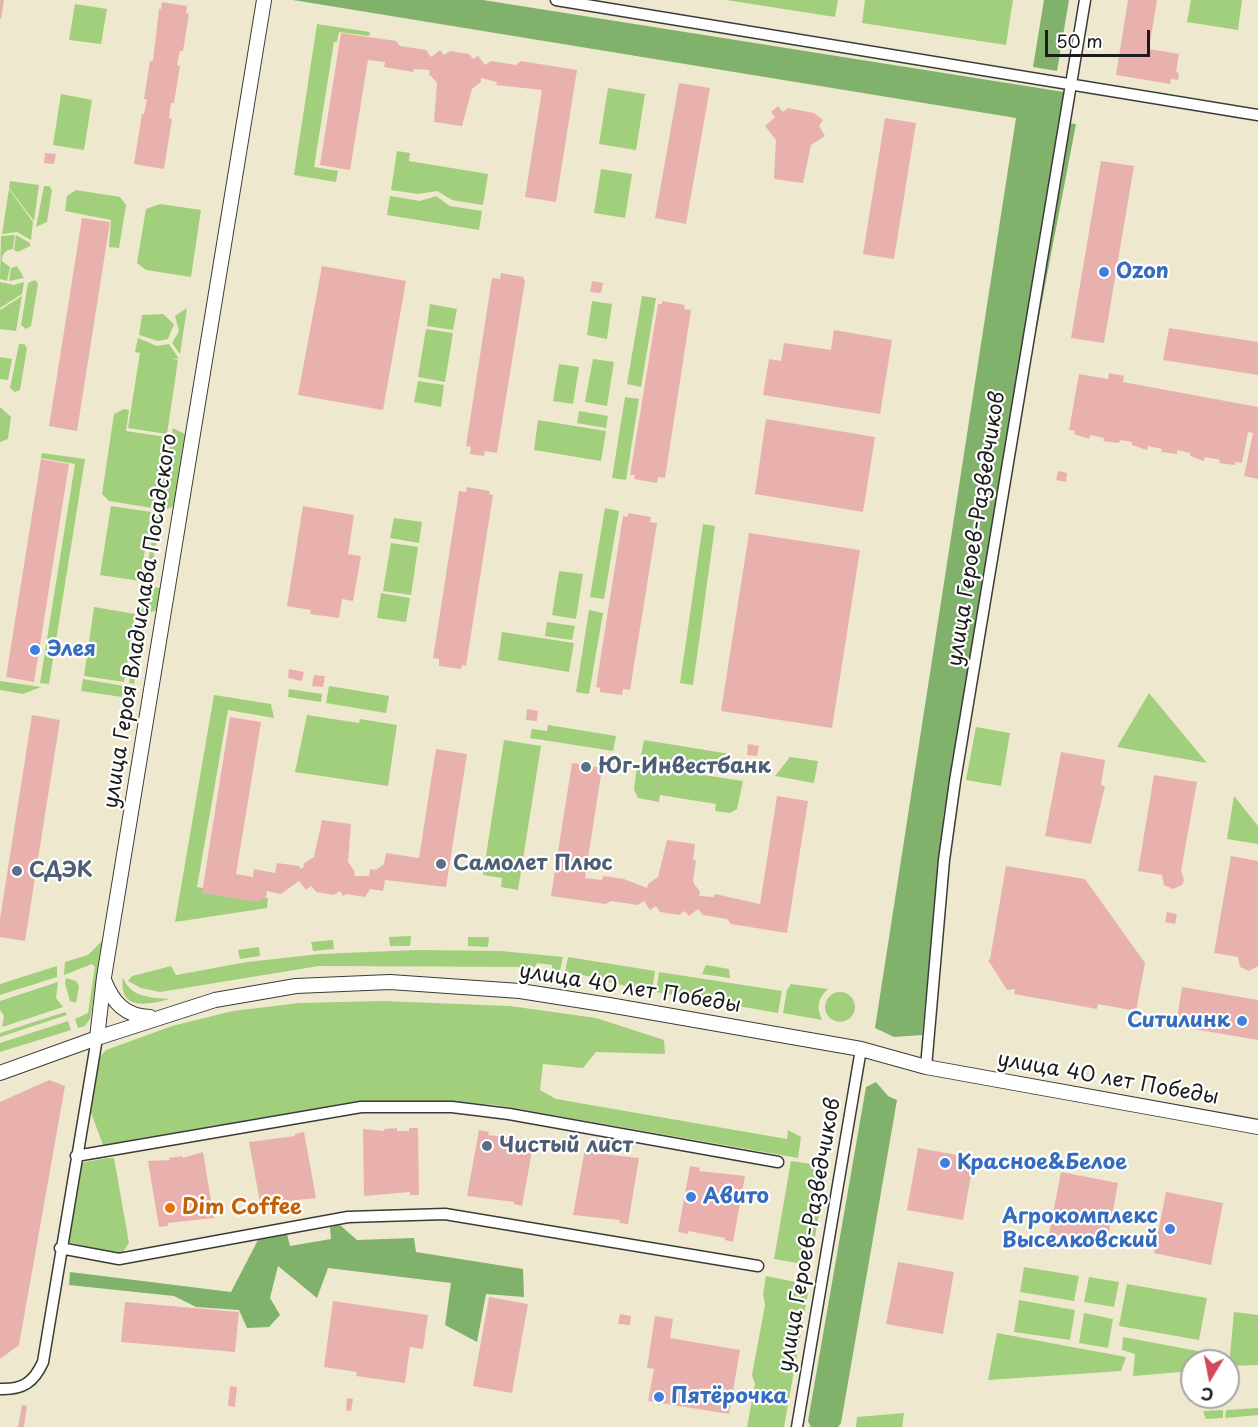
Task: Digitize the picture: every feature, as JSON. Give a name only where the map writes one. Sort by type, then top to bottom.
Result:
[{"type":"street","name":"улица Героя Владислава Посадского","points":[[0,1389],[26,1386],[38,1373],[44,1353],[264,0]]},
{"type":"street","points":[[556,0],[1258,115]]},
{"type":"street","name":"улица Героев-Разведчиков","points":[[926,1067],[944,860],[955,781],[1085,0]]},
{"type":"street","points":[[104,979],[116,1004],[125,1011],[138,1017],[158,1017]]},
{"type":"street","name":"улица 40 лет Победы","points":[[0,1073],[158,1017],[215,1000],[296,986],[400,982],[519,991],[861,1049],[926,1067],[1258,1128]]},
{"type":"street","name":"улица Героев-Разведчиков","points":[[797,1427],[861,1049]]},
{"type":"street","points":[[76,1156],[361,1107],[452,1107],[509,1114],[778,1162]]},
{"type":"street","points":[[60,1248],[119,1259],[348,1218],[445,1214],[758,1266]]},
{"type":"green space","points":[[293,0],[483,0],[1064,92],[1059,122],[1076,124],[944,812],[922,1035],[894,1037],[875,1028],[1016,118]]},
{"type":"green space","points":[[726,0],[838,0],[835,17]]},
{"type":"green space","points":[[865,0],[1013,0],[1006,45],[862,23]]},
{"type":"green space","points":[[1044,0],[1069,0],[1057,71],[1033,67]]},
{"type":"green space","points":[[1191,0],[1242,0],[1238,30],[1187,22]]},
{"type":"green space","points":[[75,4],[107,9],[101,44],[69,40]]},
{"type":"green space","points":[[317,24],[370,32],[369,36],[339,32],[337,42],[334,42],[314,167],[338,171],[336,182],[294,175]]},
{"type":"green space","points":[[608,88],[645,94],[636,150],[599,144]]},
{"type":"green space","points":[[61,94],[92,100],[84,150],[53,145]]},
{"type":"green space","points":[[397,151],[410,153],[409,161],[488,174],[483,205],[452,200],[437,191],[418,194],[391,190]]},
{"type":"green space","points":[[601,169],[632,174],[625,218],[594,213]]},
{"type":"green space","points":[[10,181],[39,185],[34,221],[9,188]]},
{"type":"green space","points":[[44,186],[49,186],[52,190],[47,222],[36,227]]},
{"type":"green space","points":[[9,189],[33,222],[31,240],[17,232],[2,234]]},
{"type":"green space","points":[[76,190],[120,197],[126,205],[119,248],[109,247],[111,220],[65,211],[67,196]]},
{"type":"green space","points":[[390,196],[420,201],[436,196],[450,206],[482,211],[479,230],[387,215]]},
{"type":"green space","points":[[160,204],[201,210],[191,277],[146,270],[137,263],[146,209]]},
{"type":"green space","points":[[15,235],[13,249],[6,251],[2,259],[10,267],[7,281],[0,279],[1,236]]},
{"type":"green space","points":[[16,235],[30,243],[30,246],[18,252],[14,250]]},
{"type":"green space","points":[[17,266],[24,278],[9,281],[11,268]]},
{"type":"green space","points":[[35,280],[38,284],[31,326],[26,329],[21,325],[28,283]]},
{"type":"green space","points":[[0,282],[14,285],[24,282],[22,294],[0,308]]},
{"type":"green space","points":[[22,296],[16,331],[0,329],[0,310]]},
{"type":"green space","points":[[642,296],[656,298],[641,387],[627,384]]},
{"type":"green space","points":[[592,301],[612,304],[607,339],[587,335]]},
{"type":"green space","points":[[430,304],[457,309],[453,330],[427,326]]},
{"type":"green space","points":[[187,308],[180,354],[172,343],[179,331],[175,316]]},
{"type":"green space","points":[[163,314],[174,324],[168,339],[158,341],[139,335],[142,315]]},
{"type":"green space","points":[[426,329],[453,333],[445,382],[418,377]]},
{"type":"green space","points":[[138,338],[157,346],[169,344],[179,359],[170,358],[178,360],[167,434],[128,428],[140,353],[135,352]]},
{"type":"green space","points":[[19,344],[24,344],[27,348],[20,390],[15,392],[10,388]]},
{"type":"green space","points":[[0,357],[12,359],[8,380],[0,379]]},
{"type":"green space","points":[[593,359],[614,362],[607,406],[585,402]]},
{"type":"green space","points":[[559,364],[579,367],[573,404],[553,401]]},
{"type":"green space","points":[[418,381],[444,385],[441,407],[414,402]]},
{"type":"green space","points":[[625,397],[639,399],[626,480],[612,478]]},
{"type":"green space","points":[[0,407],[11,417],[8,439],[0,442]]},
{"type":"green space","points":[[124,409],[129,410],[126,431],[166,437],[152,508],[109,501],[102,494],[114,414]]},
{"type":"green space","points":[[579,411],[608,416],[606,428],[577,423]]},
{"type":"green space","points":[[538,420],[606,431],[601,461],[534,450]]},
{"type":"green space","points":[[173,428],[185,434],[174,506],[165,510],[157,508]]},
{"type":"green space","points":[[42,453],[85,459],[49,684],[40,683],[75,464],[41,458]]},
{"type":"green space","points":[[111,506],[151,512],[140,581],[100,575]]},
{"type":"green space","points":[[605,508],[619,511],[604,599],[590,597]]},
{"type":"green space","points":[[156,513],[161,513],[149,586],[160,588],[156,610],[145,616],[134,684],[129,683]]},
{"type":"green space","points":[[394,518],[422,522],[419,543],[390,538]]},
{"type":"green space","points":[[703,524],[715,526],[693,685],[680,683]]},
{"type":"green space","points":[[391,543],[418,547],[411,595],[383,591]]},
{"type":"green space","points":[[559,571],[583,574],[576,619],[552,615]]},
{"type":"green space","points":[[381,593],[410,598],[406,622],[377,618]]},
{"type":"green space","points":[[94,607],[135,614],[124,682],[84,676]]},
{"type":"green space","points":[[589,610],[603,613],[589,694],[576,692]]},
{"type":"green space","points":[[547,622],[575,626],[572,640],[545,636]]},
{"type":"green space","points":[[502,632],[574,643],[569,672],[498,660]]},
{"type":"green space","points":[[83,679],[124,686],[122,697],[81,691]]},
{"type":"green space","points":[[0,681],[41,687],[23,694],[0,690]]},
{"type":"green space","points":[[329,686],[389,696],[386,713],[326,703]]},
{"type":"green space","points":[[289,689],[322,694],[321,702],[288,697]]},
{"type":"green space","points":[[1149,693],[1207,763],[1117,747]]},
{"type":"green space","points":[[214,695],[271,704],[274,718],[228,710],[197,887],[268,898],[267,908],[175,922]]},
{"type":"green space","points":[[307,715],[359,723],[360,719],[397,725],[388,786],[295,772]]},
{"type":"green space","points":[[548,725],[616,736],[613,751],[530,738],[532,729],[547,731]]},
{"type":"green space","points":[[976,727],[1010,733],[1001,786],[966,780]]},
{"type":"green space","points":[[504,740],[541,746],[518,890],[501,887],[502,878],[483,875]]},
{"type":"green space","points":[[644,740],[730,754],[729,762],[752,765],[746,772],[641,756]]},
{"type":"green space","points":[[790,757],[818,761],[814,783],[775,776]]},
{"type":"green space","points":[[637,765],[743,781],[737,809],[730,813],[715,811],[716,804],[660,795],[659,802],[638,798],[634,790]]},
{"type":"green space","points":[[1234,796],[1258,826],[1258,844],[1227,839]]},
{"type":"green space","points":[[411,936],[410,946],[390,946],[389,937]]},
{"type":"green space","points":[[468,937],[489,937],[488,947],[468,946]]},
{"type":"green space","points":[[104,939],[90,1019],[85,1026],[78,1028],[75,1019],[88,1013],[95,967],[92,964],[64,975],[65,962],[88,955]]},
{"type":"green space","points":[[333,940],[334,949],[313,951],[311,942]]},
{"type":"green space","points":[[259,947],[260,956],[240,959],[238,950]]},
{"type":"green space","points":[[417,950],[501,951],[563,957],[560,971],[552,969],[552,965],[537,963],[535,967],[319,966],[160,992],[141,988],[128,981],[132,976],[171,966],[176,975],[247,962],[320,954]]},
{"type":"green space","points":[[568,957],[655,971],[652,992],[565,972]]},
{"type":"green space","points":[[706,965],[729,969],[730,978],[702,974]]},
{"type":"green space","points":[[57,966],[57,977],[0,995],[0,984]]},
{"type":"green space","points":[[659,972],[782,991],[778,1013],[656,992]]},
{"type":"green space","points":[[123,977],[130,989],[135,992],[148,997],[170,999],[144,1004],[136,1003],[125,996]]},
{"type":"green space","points":[[66,978],[76,981],[79,986],[76,1003],[70,1001],[65,983]]},
{"type":"green space","points":[[58,982],[56,998],[63,1007],[2,1027],[4,1016],[0,1010],[0,1001]]},
{"type":"green space","points":[[791,984],[828,989],[819,1003],[822,1020],[783,1013],[787,990]]},
{"type":"green space","points":[[840,992],[851,996],[855,1007],[851,1018],[840,1022],[829,1018],[825,1007],[829,996]]},
{"type":"green space","points":[[383,1001],[510,1006],[596,1018],[664,1040],[665,1054],[596,1052],[583,1068],[543,1064],[540,1090],[556,1099],[787,1139],[788,1130],[801,1137],[798,1158],[496,1105],[447,1101],[358,1101],[103,1145],[90,1110],[98,1059],[106,1050],[172,1026],[233,1011],[299,1003]]},
{"type":"green space","points":[[65,1012],[67,1015],[0,1037],[0,1033]]},
{"type":"green space","points":[[68,1021],[71,1030],[0,1052],[0,1043]]},
{"type":"green space","points":[[876,1082],[888,1096],[897,1100],[841,1423],[838,1427],[811,1427],[808,1421],[866,1087]]},
{"type":"green space","points":[[114,1158],[129,1243],[123,1252],[111,1252],[67,1242],[80,1163]]},
{"type":"green space","points":[[791,1161],[818,1165],[826,1174],[811,1260],[803,1264],[774,1259]]},
{"type":"green space","points":[[340,1225],[357,1240],[414,1238],[416,1252],[523,1269],[524,1297],[486,1294],[477,1342],[445,1325],[451,1283],[328,1268],[317,1298],[278,1266],[270,1298],[280,1315],[269,1327],[247,1328],[239,1310],[196,1307],[174,1296],[69,1285],[70,1272],[231,1292],[258,1240],[287,1234],[290,1246],[331,1239],[330,1227]]},
{"type":"green space","points":[[1024,1267],[1079,1276],[1074,1301],[1020,1292]]},
{"type":"green space","points":[[766,1276],[801,1283],[807,1287],[808,1293],[784,1427],[747,1427],[755,1384],[752,1375],[765,1305],[763,1294]]},
{"type":"green space","points":[[1089,1277],[1119,1282],[1114,1307],[1084,1302]]},
{"type":"green space","points":[[1127,1284],[1207,1298],[1199,1340],[1119,1326]]},
{"type":"green space","points":[[1019,1300],[1075,1310],[1070,1340],[1014,1332]]},
{"type":"green space","points":[[1234,1312],[1258,1315],[1258,1365],[1240,1366],[1240,1349],[1231,1349]]},
{"type":"green space","points":[[1084,1313],[1113,1319],[1108,1348],[1079,1343]]},
{"type":"green space","points":[[997,1333],[1126,1357],[1121,1371],[988,1380]]},
{"type":"green space","points":[[1123,1337],[1187,1349],[1180,1349],[1180,1372],[1133,1376],[1135,1354],[1122,1350]]},
{"type":"green space","points":[[1258,1408],[1258,1415],[1225,1418],[1226,1410]]},
{"type":"green space","points":[[1223,1410],[1223,1418],[1206,1419],[1203,1411]]},
{"type":"green space","points":[[904,1413],[902,1427],[856,1427],[857,1417]]},
{"type":"building","points":[[0,0],[4,0],[1,19],[0,19]]},
{"type":"building","points":[[1128,0],[1157,0],[1149,49],[1179,54],[1176,72],[1179,73],[1178,80],[1171,79],[1170,84],[1116,75]]},
{"type":"building","points":[[162,2],[187,6],[186,13],[189,14],[183,51],[180,51],[177,65],[180,66],[174,103],[171,103],[169,118],[172,119],[164,169],[134,164]]},
{"type":"building","points":[[341,33],[396,41],[400,46],[426,50],[431,57],[440,50],[444,55],[450,51],[469,54],[473,59],[478,56],[485,65],[491,61],[516,65],[521,61],[577,70],[556,202],[525,197],[542,90],[496,85],[497,82],[481,78],[481,82],[472,89],[462,126],[434,122],[437,83],[429,74],[430,70],[414,69],[413,72],[384,67],[385,62],[368,60],[350,170],[320,165]]},
{"type":"building","points":[[679,83],[710,88],[686,224],[655,218]]},
{"type":"building","points":[[778,106],[783,112],[788,108],[814,113],[823,120],[819,126],[825,136],[811,145],[803,183],[774,179],[776,140],[765,126],[775,117],[771,112]]},
{"type":"building","points":[[885,118],[916,123],[894,259],[863,254]]},
{"type":"building","points":[[45,153],[56,154],[54,164],[44,163]]},
{"type":"building","points":[[1101,161],[1134,166],[1104,343],[1071,338]]},
{"type":"building","points":[[82,218],[110,222],[77,431],[49,426]]},
{"type":"building","points":[[322,266],[406,281],[383,410],[298,395]]},
{"type":"building","points":[[501,273],[523,277],[525,281],[497,453],[485,451],[484,456],[470,454],[471,447],[466,446],[492,278],[500,279]]},
{"type":"building","points":[[592,281],[603,283],[601,293],[590,292]]},
{"type":"building","points":[[662,301],[685,305],[684,309],[691,310],[665,478],[658,477],[657,483],[634,479],[635,475],[630,475],[658,304],[662,304]]},
{"type":"building","points":[[1169,328],[1258,342],[1258,375],[1163,360]]},
{"type":"building","points":[[834,330],[892,340],[880,414],[763,395],[769,359],[781,361],[784,343],[831,350]]},
{"type":"building","points":[[1109,373],[1124,376],[1123,382],[1258,407],[1258,479],[1244,476],[1253,433],[1248,432],[1242,463],[1235,462],[1235,465],[1219,463],[1220,460],[1205,457],[1204,461],[1190,456],[1190,453],[1177,450],[1177,454],[1161,452],[1162,449],[1148,446],[1147,450],[1132,445],[1132,442],[1103,441],[1104,438],[1090,435],[1089,439],[1074,434],[1075,431],[1069,430],[1079,374],[1108,379]]},
{"type":"building","points":[[766,419],[875,437],[863,512],[755,494]]},
{"type":"building","points":[[41,459],[69,464],[34,682],[6,677]]},
{"type":"building","points":[[1058,471],[1067,473],[1066,482],[1056,480]]},
{"type":"building","points":[[467,487],[490,491],[489,494],[493,495],[466,666],[462,665],[461,669],[439,666],[439,659],[433,658],[459,491],[466,492]]},
{"type":"building","points":[[303,506],[354,515],[348,554],[361,556],[353,601],[342,599],[339,618],[310,614],[311,610],[287,606]]},
{"type":"building","points":[[628,513],[651,517],[650,522],[657,523],[630,690],[623,689],[622,695],[600,692],[600,688],[596,687],[623,516],[628,517]]},
{"type":"building","points":[[749,533],[860,550],[832,728],[721,711]]},
{"type":"building","points":[[289,669],[304,672],[302,681],[288,678]]},
{"type":"building","points":[[314,675],[325,676],[323,687],[312,686]]},
{"type":"building","points":[[527,709],[538,711],[537,721],[526,720]]},
{"type":"building","points":[[32,715],[60,720],[25,941],[0,937],[0,919]]},
{"type":"building","points":[[230,717],[261,722],[236,874],[253,877],[254,869],[275,873],[277,863],[299,866],[301,869],[303,864],[314,857],[322,820],[351,824],[348,862],[355,872],[354,876],[369,876],[370,869],[376,870],[384,864],[386,853],[419,858],[436,749],[467,754],[446,887],[385,880],[383,891],[370,889],[365,897],[346,894],[343,896],[340,891],[334,895],[316,892],[311,886],[306,890],[299,881],[281,894],[267,891],[266,897],[258,902],[202,893]]},
{"type":"building","points":[[748,744],[759,746],[757,756],[747,755]]},
{"type":"building","points":[[1061,752],[1105,760],[1101,785],[1105,786],[1091,844],[1045,836]]},
{"type":"building","points":[[572,763],[602,768],[585,878],[602,880],[603,876],[624,879],[647,888],[648,884],[658,877],[667,840],[695,844],[693,860],[696,860],[693,882],[700,892],[699,896],[714,897],[715,894],[760,904],[777,796],[808,801],[787,933],[731,924],[727,919],[703,915],[698,909],[689,916],[685,911],[679,915],[660,912],[656,906],[650,910],[644,901],[638,905],[611,901],[606,904],[551,896]]},
{"type":"building","points":[[1154,775],[1197,782],[1181,871],[1184,880],[1182,885],[1173,889],[1164,885],[1162,875],[1138,871]]},
{"type":"building","points":[[1231,856],[1258,861],[1258,966],[1249,971],[1240,967],[1238,957],[1214,953]]},
{"type":"building","points":[[1006,866],[1085,879],[1145,963],[1136,1011],[1098,1004],[1097,1009],[1014,994],[1015,989],[1007,990],[988,960]]},
{"type":"building","points":[[1167,912],[1177,914],[1175,924],[1165,922]]},
{"type":"building","points":[[1182,987],[1258,1000],[1258,1040],[1176,1026]]},
{"type":"building","points":[[49,1080],[65,1086],[19,1345],[0,1359],[0,1102]]},
{"type":"building","points":[[397,1128],[397,1131],[409,1131],[409,1128],[418,1128],[419,1195],[410,1195],[410,1192],[364,1196],[363,1129],[384,1131],[384,1129]]},
{"type":"building","points":[[479,1130],[489,1132],[488,1135],[534,1140],[522,1206],[514,1202],[467,1196]]},
{"type":"building","points":[[304,1132],[316,1198],[270,1203],[271,1206],[261,1208],[249,1142],[295,1136],[295,1134]]},
{"type":"building","points":[[918,1148],[974,1158],[963,1220],[907,1210]]},
{"type":"building","points":[[585,1149],[594,1151],[594,1153],[639,1158],[628,1224],[619,1223],[620,1220],[573,1215]]},
{"type":"building","points":[[203,1152],[214,1218],[168,1223],[168,1226],[159,1227],[148,1161],[170,1160],[169,1158],[182,1156],[183,1158]]},
{"type":"building","points":[[690,1166],[700,1168],[699,1171],[745,1176],[733,1242],[725,1238],[688,1231],[688,1234],[678,1232]]},
{"type":"building","points":[[1061,1172],[1118,1183],[1107,1244],[1049,1234]]},
{"type":"building","points":[[1166,1192],[1223,1203],[1211,1265],[1154,1253]]},
{"type":"building","points":[[898,1262],[954,1272],[943,1334],[886,1324]]},
{"type":"building","points":[[489,1297],[528,1304],[512,1393],[473,1386]]},
{"type":"building","points":[[333,1301],[428,1315],[423,1349],[410,1347],[405,1383],[356,1376],[357,1372],[324,1367]]},
{"type":"building","points":[[125,1302],[239,1312],[235,1352],[121,1342]]},
{"type":"building","points":[[620,1314],[631,1316],[630,1325],[618,1324]]},
{"type":"building","points":[[655,1316],[673,1319],[670,1338],[740,1350],[729,1414],[648,1401],[654,1369],[647,1368]]},
{"type":"building","points":[[230,1386],[237,1387],[235,1407],[228,1406]]},
{"type":"building","points":[[347,1398],[353,1399],[351,1411],[346,1410]]},
{"type":"building","points":[[22,1405],[27,1406],[24,1427],[18,1427]]},
{"type":"place","name":"Ozon","points":[[1104,272]]},
{"type":"place","name":"Элея","points":[[35,650]]},
{"type":"place","name":"Юг-Инвестбанк","points":[[586,767]]},
{"type":"place","name":"Самолет Плюс","points":[[441,864]]},
{"type":"place","name":"СДЭК","points":[[17,871]]},
{"type":"place","name":"Ситилинк","points":[[1242,1021]]},
{"type":"place","name":"Чистый лист","points":[[487,1146]]},
{"type":"place","name":"Красное&Белое","points":[[945,1163]]},
{"type":"place","name":"Авито","points":[[691,1197]]},
{"type":"place","name":"Dim Coffee","points":[[170,1208]]},
{"type":"place","name":"Агрокомплекс Выселковский","points":[[1170,1229]]},
{"type":"place","name":"Пятёрочка","points":[[659,1397]]}]
